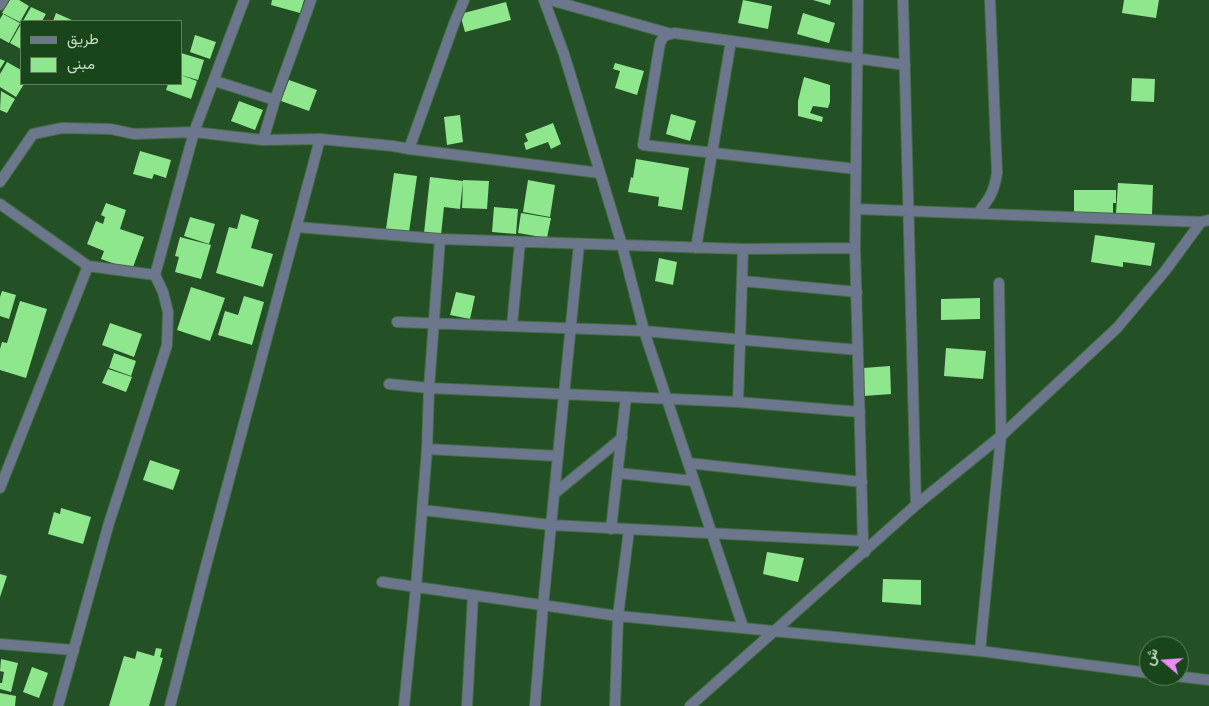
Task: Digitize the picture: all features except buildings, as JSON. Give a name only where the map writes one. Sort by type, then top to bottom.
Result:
[{"type":"street","points":[[0,5],[3,0]]},
{"type":"street","points":[[58,706],[109,523],[167,345],[168,312],[163,292],[155,275],[194,132],[215,81],[244,0]]},
{"type":"street","points":[[263,140],[275,100],[311,0]]},
{"type":"street","points":[[409,149],[454,21],[464,0]]},
{"type":"street","points":[[544,0],[564,54],[622,245],[644,331],[743,627]]},
{"type":"street","points":[[550,0],[668,33],[905,65]]},
{"type":"street","points":[[858,0],[855,248],[863,541],[865,552]]},
{"type":"street","points":[[903,0],[916,505]]},
{"type":"street","points":[[978,213],[991,198],[997,173],[990,0]]},
{"type":"street","points":[[668,33],[660,43],[643,145],[856,169]]},
{"type":"street","points":[[696,248],[731,41]]},
{"type":"street","points":[[215,81],[275,100]]},
{"type":"street","points":[[0,182],[33,134],[62,128],[111,130],[134,134],[194,132],[263,140],[320,139],[393,146],[600,173]]},
{"type":"street","points":[[170,706],[320,139]]},
{"type":"street","points":[[0,204],[88,266],[155,275]]},
{"type":"street","points":[[856,209],[1205,221]]},
{"type":"street","points":[[690,706],[916,505],[1001,436],[1117,328],[1205,221]]},
{"type":"street","points":[[297,227],[440,239],[696,248],[855,248]]},
{"type":"street","points":[[404,706],[427,449],[429,388],[440,239]]},
{"type":"street","points":[[512,325],[520,242]]},
{"type":"street","points":[[535,706],[543,606],[579,244]]},
{"type":"street","points":[[738,402],[744,249]]},
{"type":"street","points":[[0,488],[88,266]]},
{"type":"street","points":[[742,281],[856,292]]},
{"type":"street","points":[[980,651],[1001,436],[999,283]]},
{"type":"street","points":[[397,322],[644,331],[858,350]]},
{"type":"street","points":[[390,384],[429,388],[738,402],[860,412]]},
{"type":"street","points":[[611,529],[626,397]]},
{"type":"street","points":[[555,493],[622,438]]},
{"type":"street","points":[[427,449],[558,456]]},
{"type":"street","points":[[688,463],[862,482]]},
{"type":"street","points":[[618,473],[694,480]]},
{"type":"street","points":[[422,510],[551,525],[863,541]]},
{"type":"street","points":[[615,706],[618,616],[629,530]]},
{"type":"street","points":[[382,582],[618,616],[980,651],[1139,672]]},
{"type":"street","points":[[467,706],[473,596]]},
{"type":"street","points":[[0,644],[74,650]]},
{"type":"street","points":[[1189,678],[1209,680]]}]
